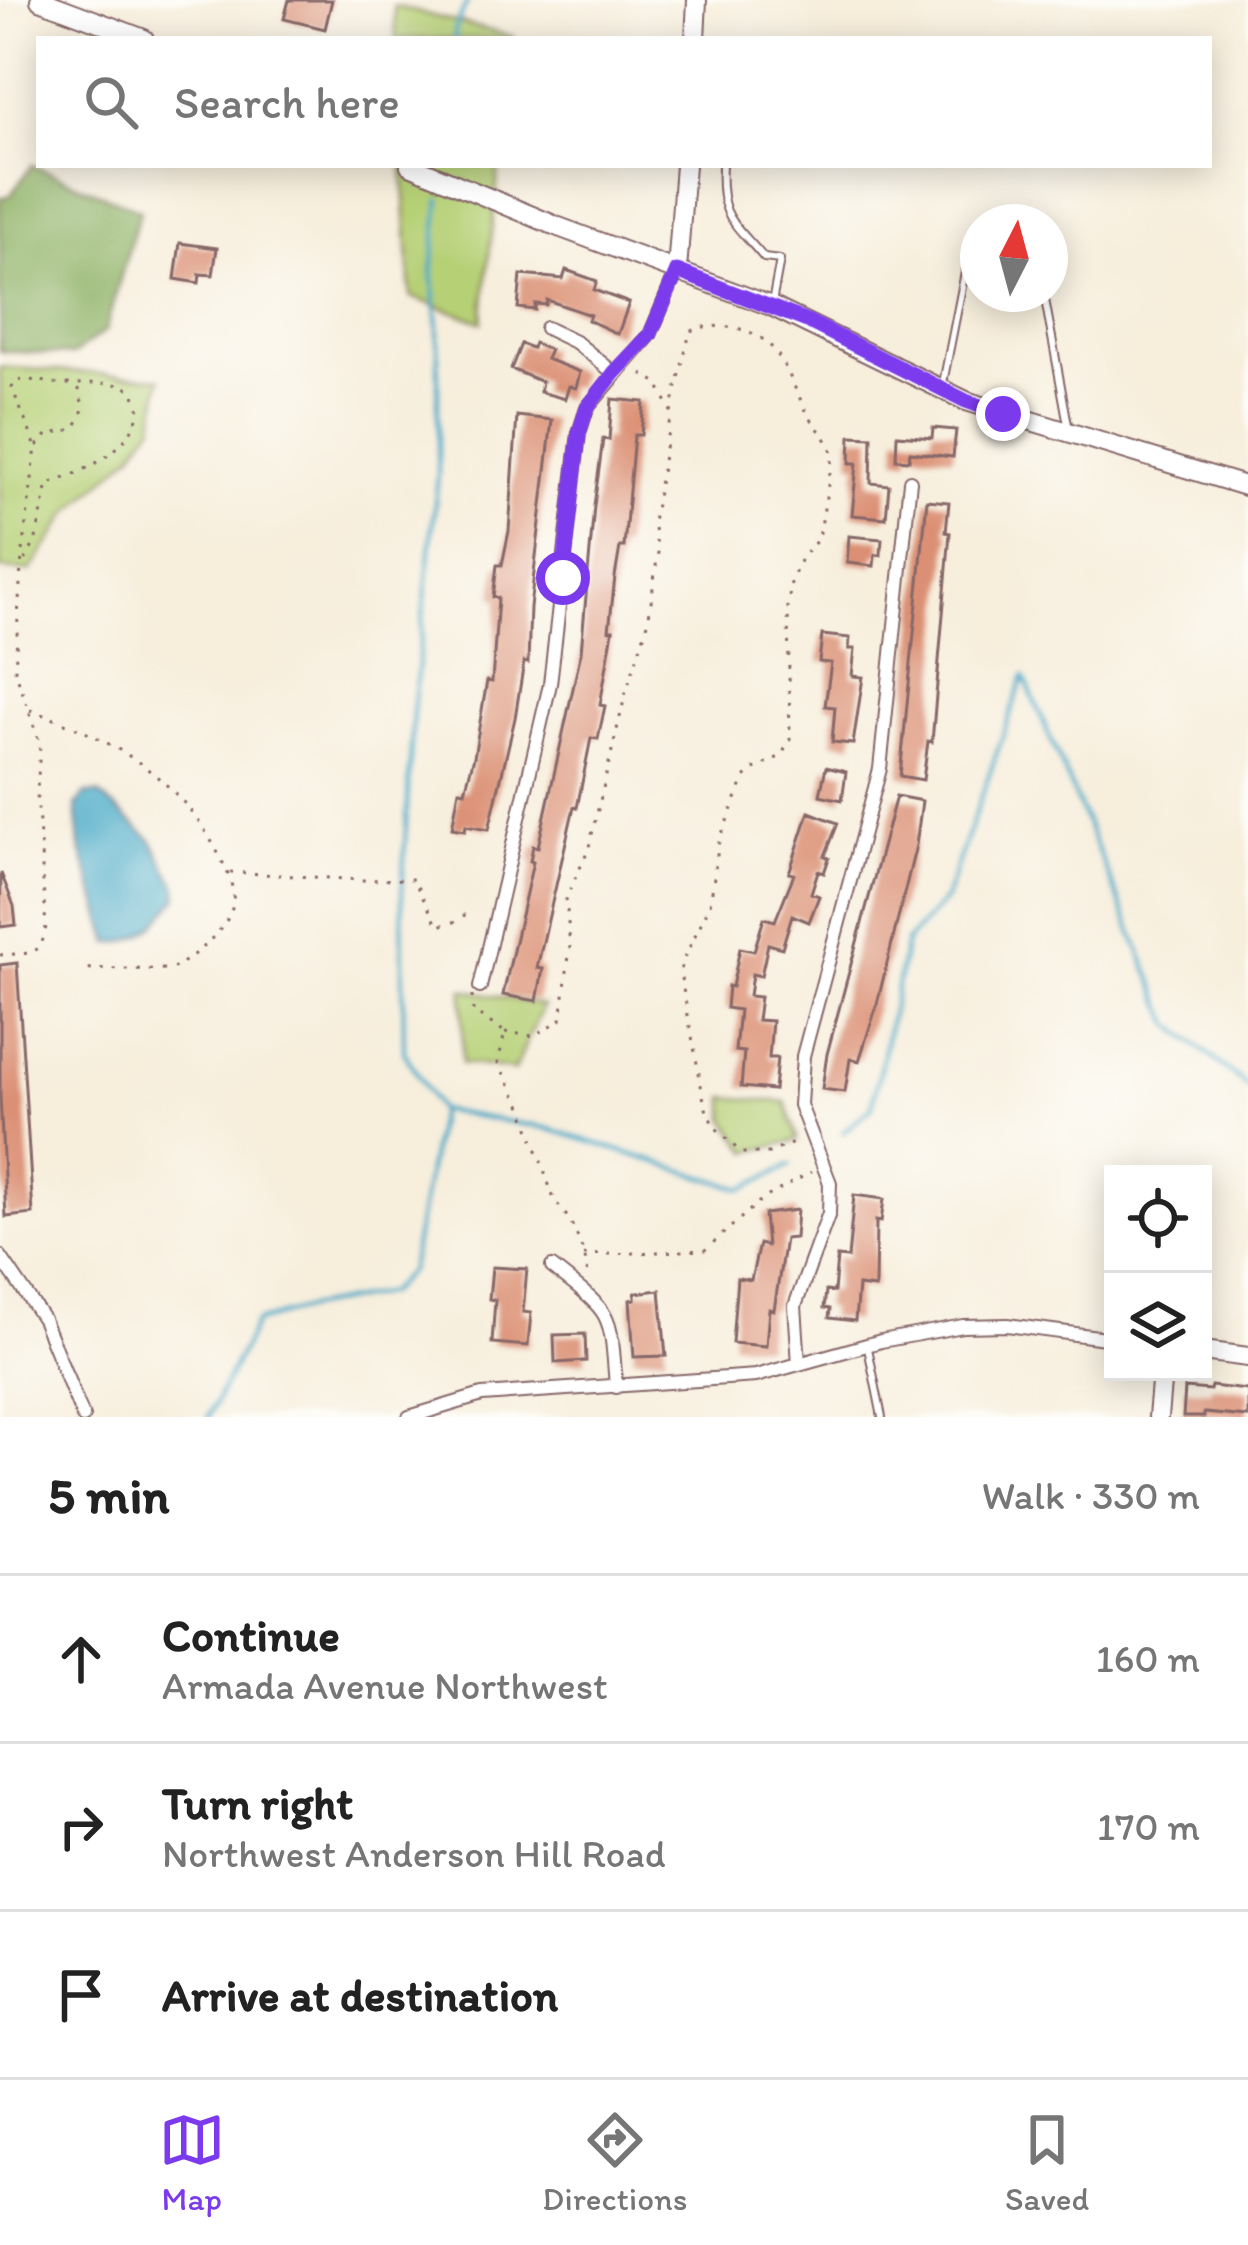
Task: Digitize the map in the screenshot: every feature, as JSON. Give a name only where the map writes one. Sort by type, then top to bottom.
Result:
[{"type":"main road","points":[[40,0],[136,36]]},
{"type":"main road","points":[[694,36],[698,0]]},
{"type":"main road","points":[[418,168],[771,306],[988,410],[1248,487]]},
{"type":"main road","points":[[677,271],[686,168]]},
{"type":"main road","points":[[1212,1352],[1248,1357]]},
{"type":"main road","points":[[1158,1417],[1161,1381]]},
{"type":"street","points":[[480,987],[550,684],[579,433],[587,408],[650,335],[677,271]]},
{"type":"street","points":[[547,328],[614,373]]},
{"type":"street","points":[[799,1364],[796,1306],[829,1214],[830,1183],[800,1106],[803,1056],[880,769],[910,482]]},
{"type":"street","points":[[0,1256],[43,1318],[83,1417]]},
{"type":"street","points":[[553,1267],[599,1304],[609,1320],[616,1387]]},
{"type":"street","points":[[409,1417],[482,1395],[756,1376],[868,1344],[963,1326],[1007,1325],[1104,1338]]},
{"type":"lane","points":[[722,168],[720,201],[726,213],[764,258],[780,260],[771,306]]},
{"type":"lane","points":[[942,389],[960,297]]},
{"type":"lane","points":[[1047,312],[1070,434]]},
{"type":"lane","points":[[868,1344],[882,1417]]},
{"type":"path","points":[[480,987],[472,993],[473,1012],[505,1032],[533,1036],[561,1020],[570,947],[566,898],[588,851],[626,692],[648,623],[658,552],[653,522],[690,332],[708,326],[752,331],[774,349],[813,423],[831,444],[833,455],[819,538],[796,567],[788,607],[790,740],[781,756],[752,770],[735,797],[719,842],[710,905],[680,973],[705,1106],[713,1125],[735,1149],[749,1154],[769,1153],[813,1138]]},
{"type":"path","points":[[636,372],[658,383],[671,412]]},
{"type":"path","points":[[0,955],[30,953],[41,947],[46,927],[37,794],[40,744],[15,670],[21,566],[36,447],[13,384],[28,379],[112,383],[131,389],[138,399],[138,420],[123,441],[92,465],[48,484]]},
{"type":"path","points":[[36,447],[48,434],[69,432],[76,426],[84,404],[77,392],[80,383]]},
{"type":"path","points":[[34,473],[48,484]]},
{"type":"path","points":[[21,566],[34,543],[48,484]]},
{"type":"path","points":[[28,709],[111,746],[166,780],[190,807],[228,872],[233,896],[230,915],[177,967],[167,971],[127,966],[87,969]]},
{"type":"path","points":[[228,872],[413,879],[438,926],[458,921],[470,910]]},
{"type":"path","points":[[505,1032],[498,1063],[521,1104],[555,1202],[565,1211],[588,1269],[576,1286]]},
{"type":"path","points":[[584,1255],[696,1250],[716,1243],[761,1199],[824,1167]]},
{"type":"green space","points":[[394,6],[510,36],[396,36]]},
{"type":"green space","points":[[32,165],[140,210],[105,331],[73,355],[0,351],[0,197],[10,196]]},
{"type":"green space","points":[[403,168],[499,168],[482,322],[411,297]]},
{"type":"green space","points":[[0,367],[161,378],[154,425],[132,454],[69,513],[31,571],[0,569]]},
{"type":"green space","points":[[463,989],[543,1006],[514,1070],[462,1063]]},
{"type":"green space","points":[[726,1097],[786,1102],[798,1140],[749,1152],[726,1120]]},
{"type":"water","points":[[85,794],[99,794],[151,839],[177,886],[178,897],[164,915],[132,940],[110,943],[80,847],[76,806]]},
{"type":"building","points":[[289,0],[332,0],[325,29],[284,19]]},
{"type":"building","points":[[180,243],[217,248],[213,275],[200,274],[199,283],[175,279]]},
{"type":"building","points":[[566,270],[597,281],[594,290],[629,303],[618,334],[588,320],[590,315],[547,300],[546,305],[535,304],[535,310],[518,308],[521,275],[563,279]]},
{"type":"building","points":[[534,343],[550,350],[546,359],[580,372],[576,388],[569,386],[565,399],[540,392],[542,382],[511,369],[521,344],[532,348]]},
{"type":"building","points":[[612,399],[644,402],[641,435],[634,435],[624,547],[620,547],[615,577],[609,630],[613,630],[600,705],[605,706],[598,739],[591,738],[574,807],[537,968],[543,969],[537,1001],[503,995],[533,846],[538,847],[581,652],[594,506],[603,439],[609,440]]},
{"type":"building","points":[[517,416],[552,420],[528,663],[524,662],[489,829],[466,825],[465,830],[452,828],[459,790],[465,791],[474,757],[487,681],[492,682],[498,598],[493,597],[497,565],[502,565],[509,531]]},
{"type":"building","points":[[933,428],[956,430],[953,457],[910,452],[909,460],[896,459],[897,435],[932,438]]},
{"type":"building","points":[[851,436],[872,437],[871,483],[889,485],[886,518],[852,515],[857,463],[850,463]]},
{"type":"building","points":[[927,500],[949,502],[946,532],[950,533],[932,742],[928,741],[923,780],[900,776]]},
{"type":"building","points":[[849,536],[882,539],[874,566],[847,563]]},
{"type":"building","points":[[822,635],[850,638],[849,649],[855,649],[852,676],[863,677],[853,744],[832,742],[835,707],[825,706],[831,663],[819,662]]},
{"type":"building","points":[[826,767],[846,772],[842,800],[820,795]]},
{"type":"building","points":[[896,796],[922,801],[916,845],[876,1008],[859,1061],[850,1059],[845,1092],[822,1089],[827,1054]]},
{"type":"building","points":[[809,812],[838,823],[825,856],[829,858],[824,873],[818,871],[811,893],[819,896],[809,922],[792,915],[782,948],[768,944],[761,976],[752,974],[749,996],[760,997],[757,1020],[772,1021],[769,1058],[777,1058],[774,1090],[741,1087],[744,1052],[735,1051],[739,1010],[726,1008],[728,986],[732,987],[740,948],[754,951],[764,918],[775,921],[794,874],[789,873]]},
{"type":"building","points":[[1,873],[14,906],[16,925],[0,927]]},
{"type":"building","points":[[17,963],[33,1214],[6,1217],[0,965]]},
{"type":"building","points":[[854,1195],[884,1199],[881,1222],[876,1221],[875,1288],[858,1286],[855,1321],[829,1318],[830,1309],[824,1308],[826,1291],[834,1292],[837,1257],[848,1258]]},
{"type":"building","points":[[797,1210],[795,1238],[785,1239],[774,1310],[769,1309],[766,1346],[732,1343],[737,1278],[751,1280],[759,1244],[767,1246],[764,1214]]},
{"type":"building","points":[[492,1267],[527,1269],[523,1312],[531,1313],[528,1346],[492,1343]]},
{"type":"building","points":[[660,1290],[666,1356],[634,1357],[630,1300],[635,1293]]},
{"type":"building","points":[[585,1334],[586,1361],[555,1363],[554,1335]]},
{"type":"building","points":[[1211,1386],[1248,1390],[1248,1417],[1204,1413],[1204,1417],[1183,1417],[1185,1388],[1210,1390]]},
{"type":"waterway","points":[[455,36],[468,0]]},
{"type":"waterway","points":[[208,1417],[256,1322],[388,1293],[410,1270],[439,1110],[404,1052],[402,892],[413,712],[438,475],[438,327],[432,271],[440,200]]},
{"type":"waterway","points":[[1024,676],[1171,1024],[1248,1087]]},
{"type":"waterway","points":[[843,1132],[872,1107],[906,942],[945,899],[1024,676]]},
{"type":"waterway","points":[[439,1110],[546,1128],[743,1189],[791,1165]]},
{"type":"route","points":[[563,578],[579,433],[587,408],[650,335],[677,271],[807,321],[966,401],[1003,414]]}]
